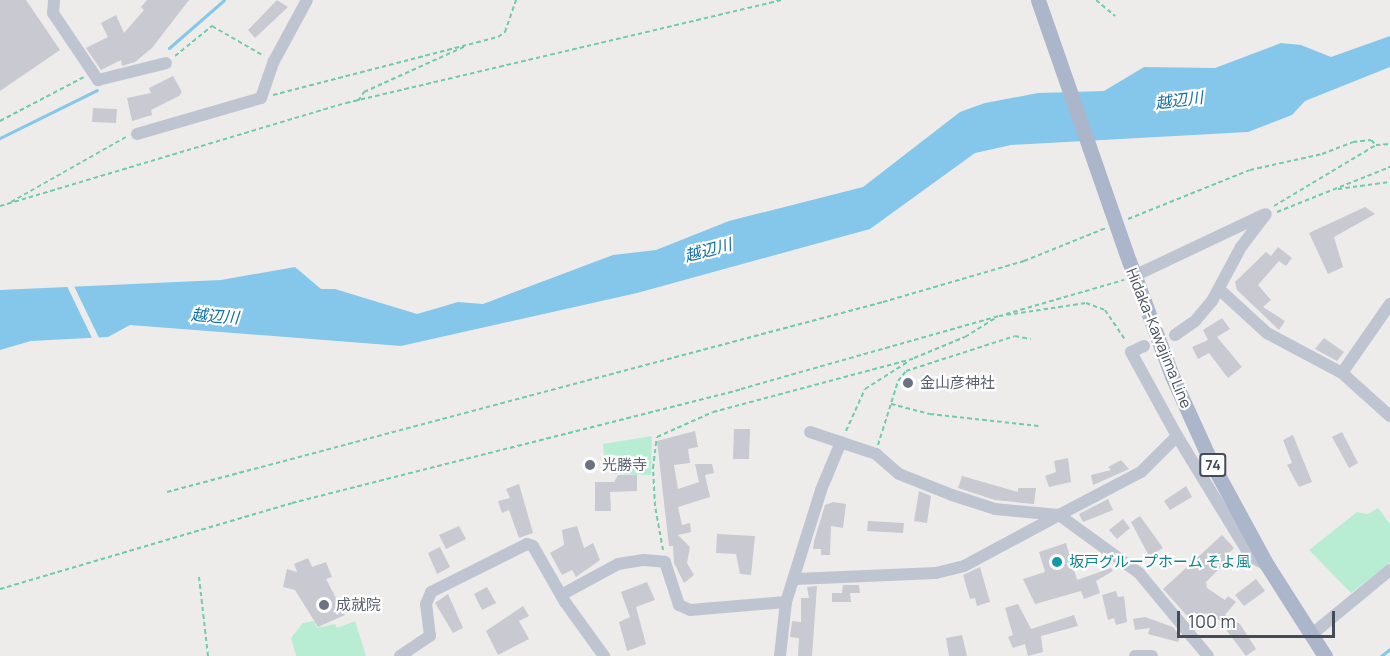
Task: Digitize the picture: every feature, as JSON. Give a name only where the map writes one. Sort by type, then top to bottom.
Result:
[{"type":"main road","name":"Hidaka-Kawajima Line","points":[[1038,0],[1172,376],[1211,462],[1267,565],[1325,656]]},
{"type":"street","points":[[54,0],[53,13],[98,80],[166,63]]},
{"type":"street","points":[[137,134],[261,98],[274,61],[307,0]]},
{"type":"street","points":[[1132,269],[1181,251],[1266,214]]},
{"type":"street","points":[[1175,335],[1195,321],[1220,290],[1241,247],[1266,214]]},
{"type":"street","points":[[1220,290],[1267,333],[1342,373],[1390,416]]},
{"type":"street","points":[[1342,373],[1390,304]]},
{"type":"street","points":[[1144,346],[1131,352],[1177,436],[1251,557],[1267,565]]},
{"type":"street","points":[[810,432],[876,454],[899,474],[952,495],[994,509],[1059,515],[1139,573],[1208,656]]},
{"type":"street","points":[[796,579],[936,573],[964,566],[1141,472],[1177,436]]},
{"type":"street","points":[[780,656],[786,602],[796,579],[821,490],[842,442]]},
{"type":"street","points":[[400,656],[429,636],[426,604],[431,592],[527,544],[533,546],[561,595],[604,656]]},
{"type":"street","points":[[561,595],[626,561],[665,562],[679,605],[690,610],[786,602]]},
{"type":"street","points":[[1311,635],[1390,570]]},
{"type":"street","points":[[1135,656],[1152,656]]},
{"type":"path","points":[[261,98],[468,44],[505,32],[516,0]]},
{"type":"path","points":[[0,206],[358,101],[783,0]]},
{"type":"path","points":[[1096,0],[1115,16]]},
{"type":"path","points":[[166,63],[212,26],[274,61]]},
{"type":"path","points":[[358,101],[364,92],[468,44]]},
{"type":"path","points":[[0,121],[92,73]]},
{"type":"path","points":[[7,204],[114,142],[137,134]]},
{"type":"path","points":[[1118,223],[1250,170],[1322,154],[1353,142],[1371,140],[1376,145]]},
{"type":"path","points":[[1266,214],[1274,206],[1376,145],[1390,144]]},
{"type":"path","points":[[1266,214],[1390,167]]},
{"type":"path","points":[[1335,189],[1390,182]]},
{"type":"path","points":[[167,492],[861,308],[1024,261],[1107,228]]},
{"type":"path","points":[[0,589],[292,503],[741,389],[999,316],[1132,269]]},
{"type":"path","points":[[842,442],[865,389],[916,358],[965,337],[999,316],[1077,303],[1095,305],[1112,318],[1131,352]]},
{"type":"path","points":[[876,454],[898,381],[912,368],[1015,336],[1031,339]]},
{"type":"path","points":[[665,562],[655,506],[653,468],[657,437],[713,412],[916,358]]},
{"type":"path","points":[[891,404],[930,414],[1038,426]]},
{"type":"path","points":[[199,576],[208,656]]},
{"type":"green space","points":[[652,436],[651,475],[611,474],[610,457],[604,457],[603,444]]},
{"type":"green space","points":[[1378,508],[1390,524],[1390,563],[1351,593],[1309,550],[1357,512],[1368,514]]},
{"type":"green space","points":[[314,621],[317,628],[335,624],[337,628],[355,621],[366,656],[296,656],[291,638],[303,623]]},
{"type":"water","name":"越辺川","points":[[1390,36],[1390,67],[1305,101],[1292,115],[1248,132],[1011,145],[975,153],[870,229],[637,293],[401,346],[130,325],[108,337],[31,341],[0,350],[0,290],[221,280],[295,267],[321,289],[335,289],[417,314],[458,302],[483,304],[613,255],[656,250],[729,221],[863,187],[960,112],[985,103],[1038,93],[1104,91],[1144,67],[1215,68],[1281,43],[1301,45],[1331,57]]},
{"type":"pier","points":[[66,284],[73,284],[100,340],[93,340]]},
{"type":"building","points":[[0,0],[26,0],[60,50],[0,91]]},
{"type":"building","points":[[147,0],[189,0],[152,48],[135,62],[122,66],[121,60],[101,70],[86,48],[108,37],[101,23],[116,15],[124,33],[144,10],[141,7]]},
{"type":"building","points":[[277,0],[288,7],[255,38],[248,30]]},
{"type":"building","points":[[173,76],[182,92],[179,96],[151,110],[152,115],[132,121],[127,98],[151,93],[149,88]]},
{"type":"building","points":[[93,108],[117,109],[116,123],[92,122]]},
{"type":"building","points":[[1365,207],[1375,214],[1334,237],[1343,267],[1328,274],[1309,233]]},
{"type":"building","points":[[1278,247],[1292,258],[1286,266],[1279,261],[1258,285],[1271,300],[1263,307],[1285,321],[1279,330],[1237,290],[1235,282],[1266,252],[1271,256]]},
{"type":"building","points":[[1222,318],[1230,329],[1217,337],[1242,367],[1228,378],[1209,353],[1198,359],[1192,347],[1208,340],[1203,330]]},
{"type":"building","points":[[1324,338],[1344,352],[1337,361],[1315,349]]},
{"type":"building","points":[[734,429],[750,429],[749,459],[733,459]]},
{"type":"building","points":[[695,431],[698,447],[688,449],[690,463],[674,465],[678,489],[699,482],[695,464],[712,464],[714,473],[705,475],[710,497],[678,507],[682,525],[690,523],[691,532],[678,535],[690,547],[687,563],[694,575],[684,583],[674,563],[673,546],[669,546],[657,441]]},
{"type":"building","points":[[1342,432],[1358,463],[1349,468],[1332,437]]},
{"type":"building","points":[[1293,435],[1312,482],[1299,487],[1287,465],[1292,463],[1283,440]]},
{"type":"building","points":[[1068,458],[1071,482],[1049,487],[1045,476],[1056,472],[1054,461]]},
{"type":"building","points":[[1121,460],[1129,469],[1093,485],[1091,475],[1111,470],[1108,467]]},
{"type":"building","points":[[618,475],[637,475],[637,491],[610,492],[611,511],[595,511],[595,482],[614,482]]},
{"type":"building","points":[[962,476],[1018,492],[1018,488],[1036,488],[1034,504],[995,500],[958,488]]},
{"type":"building","points":[[519,484],[533,533],[519,538],[509,510],[502,513],[498,501],[510,498],[506,489]]},
{"type":"building","points":[[1186,486],[1192,497],[1170,510],[1164,501]]},
{"type":"building","points":[[919,491],[931,496],[927,523],[914,521]]},
{"type":"building","points":[[1108,499],[1113,510],[1083,522],[1079,514]]},
{"type":"building","points":[[833,502],[846,504],[843,528],[831,526],[830,555],[821,555],[821,549],[813,549],[814,541],[825,505]]},
{"type":"building","points":[[1140,516],[1163,548],[1149,556],[1131,522]]},
{"type":"building","points":[[1123,519],[1130,528],[1117,539],[1109,530]]},
{"type":"building","points":[[868,521],[904,523],[903,533],[867,531]]},
{"type":"building","points":[[459,526],[466,539],[446,549],[439,535]]},
{"type":"building","points":[[577,526],[584,548],[593,543],[600,560],[576,577],[572,570],[562,575],[550,553],[564,545],[562,530]]},
{"type":"building","points":[[717,534],[755,536],[751,575],[740,574],[736,554],[716,553]]},
{"type":"building","points":[[1222,535],[1234,548],[1229,553],[1232,556],[1206,582],[1207,588],[1225,600],[1228,596],[1236,602],[1225,615],[1240,624],[1256,649],[1246,656],[1218,619],[1216,621],[1206,613],[1203,618],[1194,612],[1188,617],[1163,589]]},
{"type":"building","points":[[1066,543],[1077,580],[1111,568],[1113,571],[1096,581],[1100,593],[1084,599],[1081,591],[1035,604],[1023,579],[1045,572],[1039,552]]},
{"type":"building","points":[[440,547],[450,567],[437,574],[428,553]]},
{"type":"building","points":[[308,558],[312,567],[326,562],[332,577],[326,579],[345,615],[318,627],[295,590],[283,587],[287,569],[297,572],[294,564]]},
{"type":"building","points":[[980,567],[990,602],[977,606],[975,598],[970,599],[963,575]]},
{"type":"building","points":[[1256,579],[1265,591],[1244,606],[1235,595]]},
{"type":"building","points":[[647,582],[655,600],[636,607],[646,644],[627,651],[619,622],[630,617],[621,592]]},
{"type":"building","points":[[843,585],[859,585],[860,593],[850,593],[851,602],[832,602],[832,593],[842,593]]},
{"type":"building","points":[[817,586],[812,656],[798,656],[799,638],[790,637],[792,621],[801,622],[801,598],[809,598],[807,587]]},
{"type":"building","points":[[487,587],[496,603],[482,610],[474,594]]},
{"type":"building","points":[[1116,591],[1118,597],[1124,596],[1127,622],[1116,625],[1114,618],[1108,620],[1102,595]]},
{"type":"building","points":[[448,594],[463,628],[453,633],[435,603]]},
{"type":"building","points":[[1018,604],[1031,629],[1074,615],[1078,626],[1041,636],[1043,652],[1028,656],[1025,644],[1013,648],[1008,637],[1013,635],[1005,608]]},
{"type":"building","points":[[523,606],[529,616],[519,621],[529,639],[498,655],[486,631]]},
{"type":"building","points":[[1145,617],[1173,627],[1180,636],[1178,642],[1148,634],[1150,628],[1135,630],[1133,619]]},
{"type":"building","points":[[962,635],[967,656],[949,656],[946,638]]},
{"type":"waterway","points":[[169,48],[224,0]]},
{"type":"waterway","points":[[0,138],[97,90]]},
{"type":"waterway","points":[[1381,656],[1390,649]]},
{"type":"place","name":"金山彦神社","points":[[908,383]]},
{"type":"place","name":"光勝寺","points":[[590,465]]},
{"type":"place","name":"坂戸グループホーム そよ風","points":[[1057,562]]},
{"type":"place","name":"成就院","points":[[324,605]]}]
